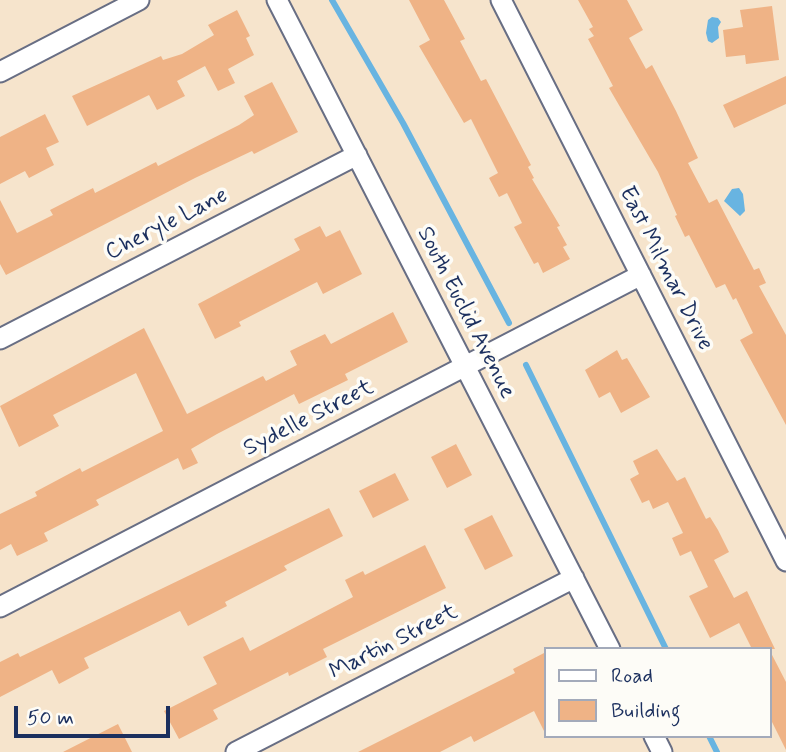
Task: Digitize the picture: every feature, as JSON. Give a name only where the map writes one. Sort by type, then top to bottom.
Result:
[{"type":"street","points":[[0,72],[139,0]]},
{"type":"street","name":"South Euclid Avenue","points":[[277,0],[609,647]]},
{"type":"street","name":"East Milmar Drive","points":[[501,0],[786,561]]},
{"type":"street","name":"Cheryle Lane","points":[[0,339],[357,155]]},
{"type":"street","name":"Sydelle Street","points":[[0,607],[641,275]]},
{"type":"street","name":"Martin Street","points":[[236,752],[574,578]]},
{"type":"water","points":[[712,17],[721,22],[718,27],[719,38],[712,43],[708,41],[706,33],[708,20]]},
{"type":"water","points":[[739,188],[743,194],[745,211],[740,216],[724,201],[732,189]]},
{"type":"building","points":[[409,0],[444,0],[465,39],[460,41],[481,81],[486,79],[531,165],[528,167],[534,178],[532,179],[560,226],[557,227],[567,245],[563,247],[570,259],[543,273],[538,262],[534,264],[514,227],[522,223],[507,193],[499,197],[489,178],[498,173],[471,119],[464,123],[419,46],[430,40]]},
{"type":"building","points":[[578,0],[627,0],[643,30],[629,38],[646,69],[652,65],[698,158],[688,163],[709,203],[717,199],[754,270],[759,268],[766,283],[759,286],[786,335],[786,425],[740,340],[753,333],[736,298],[733,300],[725,284],[716,288],[689,235],[685,237],[658,172],[609,88],[613,86],[588,39],[594,36],[589,29],[593,27]]},
{"type":"building","points":[[772,6],[779,60],[746,64],[745,55],[726,57],[723,30],[743,27],[740,10]]},
{"type":"building","points":[[237,10],[250,36],[246,38],[254,55],[228,69],[235,83],[218,91],[205,66],[177,81],[185,96],[157,110],[149,95],[87,126],[72,96],[161,56],[163,60],[182,54],[214,35],[208,25]]},
{"type":"building","points":[[786,76],[786,104],[734,128],[723,105]]},
{"type":"building","points":[[272,82],[298,132],[254,154],[252,151],[195,178],[6,275],[0,264],[0,200],[17,233],[53,215],[50,210],[93,188],[95,193],[156,162],[158,166],[239,125],[254,115],[244,96]]},
{"type":"building","points":[[45,114],[59,142],[46,148],[54,165],[29,178],[25,171],[0,184],[0,137]]},
{"type":"building","points":[[320,226],[326,237],[340,230],[362,274],[323,294],[317,282],[239,322],[241,326],[215,339],[198,304],[300,250],[294,239]]},
{"type":"building","points":[[393,312],[408,342],[345,374],[348,380],[299,404],[294,394],[217,434],[191,449],[198,463],[183,470],[178,458],[96,500],[99,505],[44,533],[48,541],[17,556],[11,544],[0,550],[0,514],[37,496],[35,492],[80,468],[82,472],[163,431],[136,373],[53,415],[59,426],[19,447],[0,406],[144,328],[187,414],[263,376],[266,381],[297,365],[290,351],[325,334],[331,344]]},
{"type":"building","points":[[617,350],[622,360],[627,358],[650,397],[621,413],[610,392],[599,398],[585,370]]},
{"type":"building","points":[[456,444],[472,475],[447,488],[431,457]]},
{"type":"building","points":[[657,449],[677,481],[685,477],[706,519],[710,517],[729,552],[714,560],[734,598],[747,591],[775,649],[751,647],[739,623],[710,638],[689,596],[708,587],[691,551],[680,556],[672,538],[683,533],[668,502],[653,509],[649,500],[642,503],[630,479],[639,474],[633,461]]},
{"type":"building","points":[[395,473],[409,500],[373,518],[359,491]]},
{"type":"building","points":[[329,508],[343,536],[284,566],[287,570],[225,602],[227,606],[188,626],[180,611],[84,658],[89,668],[59,684],[52,670],[0,697],[0,662],[18,653],[20,657]]},
{"type":"building","points":[[492,515],[513,556],[485,570],[464,529]]},
{"type":"building","points":[[425,545],[446,588],[323,649],[327,657],[289,676],[288,672],[213,710],[218,719],[179,739],[164,711],[217,684],[203,657],[243,637],[250,651],[353,597],[345,580],[363,571],[365,575]]},
{"type":"building","points":[[544,653],[544,731],[534,711],[474,742],[471,736],[440,752],[358,752],[515,673],[513,669]]},
{"type":"building","points":[[772,655],[786,682],[786,750],[772,722]]},
{"type":"building","points":[[118,724],[132,752],[63,752]]},
{"type":"waterway","points":[[332,0],[403,123],[509,323]]},
{"type":"waterway","points":[[526,365],[665,647]]},
{"type":"waterway","points":[[710,738],[717,752]]}]
